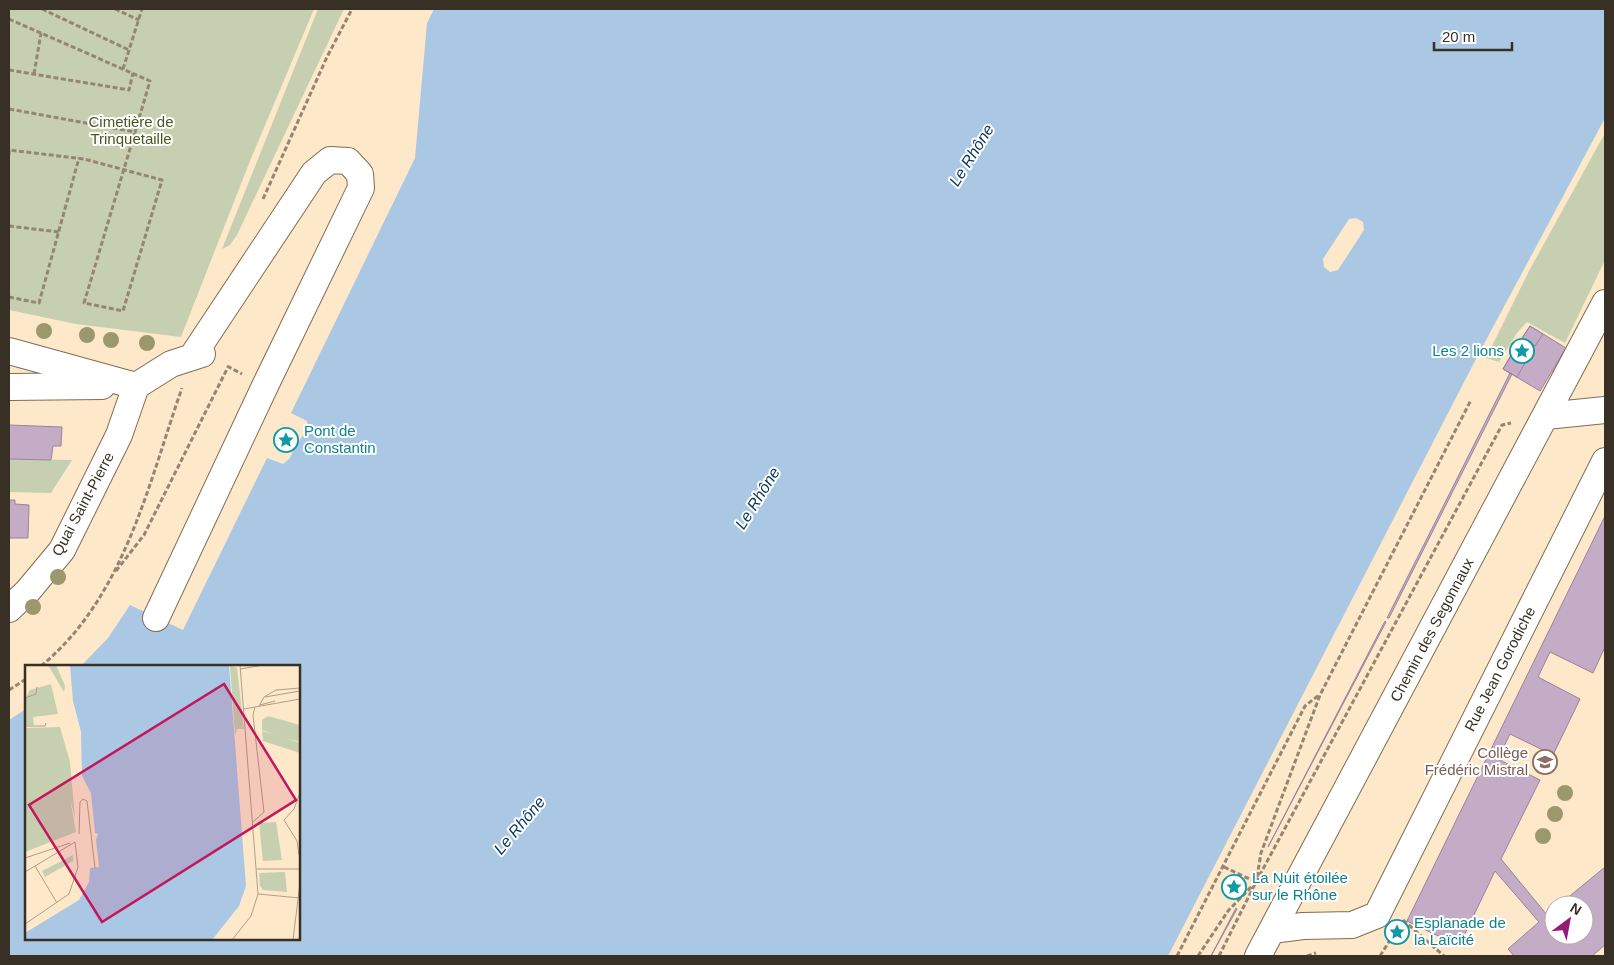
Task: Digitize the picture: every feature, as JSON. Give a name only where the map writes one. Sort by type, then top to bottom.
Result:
[{"type":"street","points":[[9,387],[136,386],[171,364],[197,355],[314,172],[330,160],[348,161],[360,174],[361,188],[156,618]]},
{"type":"street","name":"Chemin des Segonnaux","points":[[1258,956],[1605,303]]},
{"type":"street","points":[[9,351],[136,386]]},
{"type":"street","name":"Quai Saint-Pierre","points":[[9,608],[28,592],[62,550],[119,435],[136,386]]},
{"type":"street","points":[[1546,416],[1605,410]]},
{"type":"street","name":"Rue Jean Gorodiche","points":[[1272,930],[1303,926],[1352,925],[1377,915],[1605,461]]},
{"type":"path","points":[[42,9],[129,50]]},
{"type":"path","points":[[115,9],[139,20]]},
{"type":"path","points":[[123,69],[142,9]]},
{"type":"path","points":[[261,205],[327,58],[352,9]]},
{"type":"path","points":[[9,19],[150,81],[124,169],[84,302],[123,311],[162,180],[124,169],[79,158],[9,150],[9,155]]},
{"type":"path","points":[[34,74],[41,33]]},
{"type":"path","points":[[9,70],[129,90],[133,73]]},
{"type":"path","points":[[9,109],[135,132]]},
{"type":"path","points":[[9,297],[39,304],[79,158]]},
{"type":"path","points":[[9,226],[59,232]]},
{"type":"path","points":[[43,665],[53,657],[90,615],[113,575],[132,531],[197,355]]},
{"type":"path","points":[[113,575],[144,535],[228,367]]},
{"type":"path","points":[[1198,956],[1228,911],[1256,882],[1261,853],[1320,695],[1471,400]]},
{"type":"path","points":[[1219,956],[1256,882],[1502,425],[1517,422]]},
{"type":"path","points":[[9,690],[25,680]]},
{"type":"path","points":[[1177,956],[1305,706],[1320,695]]},
{"type":"path","points":[[1224,867],[1256,882]]},
{"type":"path","points":[[1403,920],[1444,956]]},
{"type":"green space","name":"Cimetière de Trinquetaille","points":[[9,9],[314,9],[250,161],[181,337],[76,324],[9,310]]},
{"type":"green space","points":[[318,9],[344,9],[237,235],[230,245],[222,249]]},
{"type":"green space","points":[[1605,133],[1605,260],[1565,343],[1527,322],[1517,333],[1499,362],[1486,358],[1529,271]]},
{"type":"green space","points":[[9,459],[72,460],[51,493],[9,492]]},
{"type":"water","name":"Le Rhône","points":[[434,9],[1605,9],[1605,118],[1478,355],[1168,956],[9,956],[9,720],[25,710],[25,940],[300,940],[300,665],[82,665],[108,638],[130,605],[183,630],[267,458],[283,464],[289,459],[308,426],[307,421],[291,413],[415,158],[427,23]],"holes":[[[1356,218],[1363,222],[1364,230],[1338,270],[1330,272],[1324,267],[1323,259],[1349,219]]]},
{"type":"building","points":[[1530,326],[1566,348],[1540,391],[1503,369]]},
{"type":"building","points":[[1530,326],[1543,334],[1535,346],[1522,338]]},
{"type":"building","points":[[1511,355],[1525,363],[1517,377],[1503,369]]},
{"type":"building","points":[[1510,373],[1512,374],[1389,618],[1387,618]]},
{"type":"building","points":[[9,425],[62,427],[61,446],[53,446],[51,460],[9,459]]},
{"type":"building","points":[[9,500],[15,500],[15,504],[29,505],[28,538],[9,538]]},
{"type":"building","points":[[1605,516],[1605,647],[1593,673],[1550,652],[1538,677],[1580,699],[1553,755],[1510,734],[1498,759],[1540,780],[1501,859],[1544,911],[1544,945],[1594,945],[1594,895],[1571,895],[1605,867],[1605,945],[1592,956],[1514,956],[1508,949],[1539,922],[1495,871],[1459,946],[1407,921]]},
{"type":"building","points":[[1385,621],[1386,622],[1268,847]]},
{"type":"building","points":[[1236,908],[1237,909],[1211,956]]},
{"type":"place","name":"Les 2 lions","points":[[1522,351]]},
{"type":"place","name":"Pont de Constantin","points":[[286,440]]},
{"type":"place","name":"Collège Frédéric Mistral","points":[[1545,762]]},
{"type":"place","name":"La Nuit étoilée sur le Rhône","points":[[1234,887]]},
{"type":"place","name":"Esplanade de la Laïcité","points":[[1397,932]]}]
